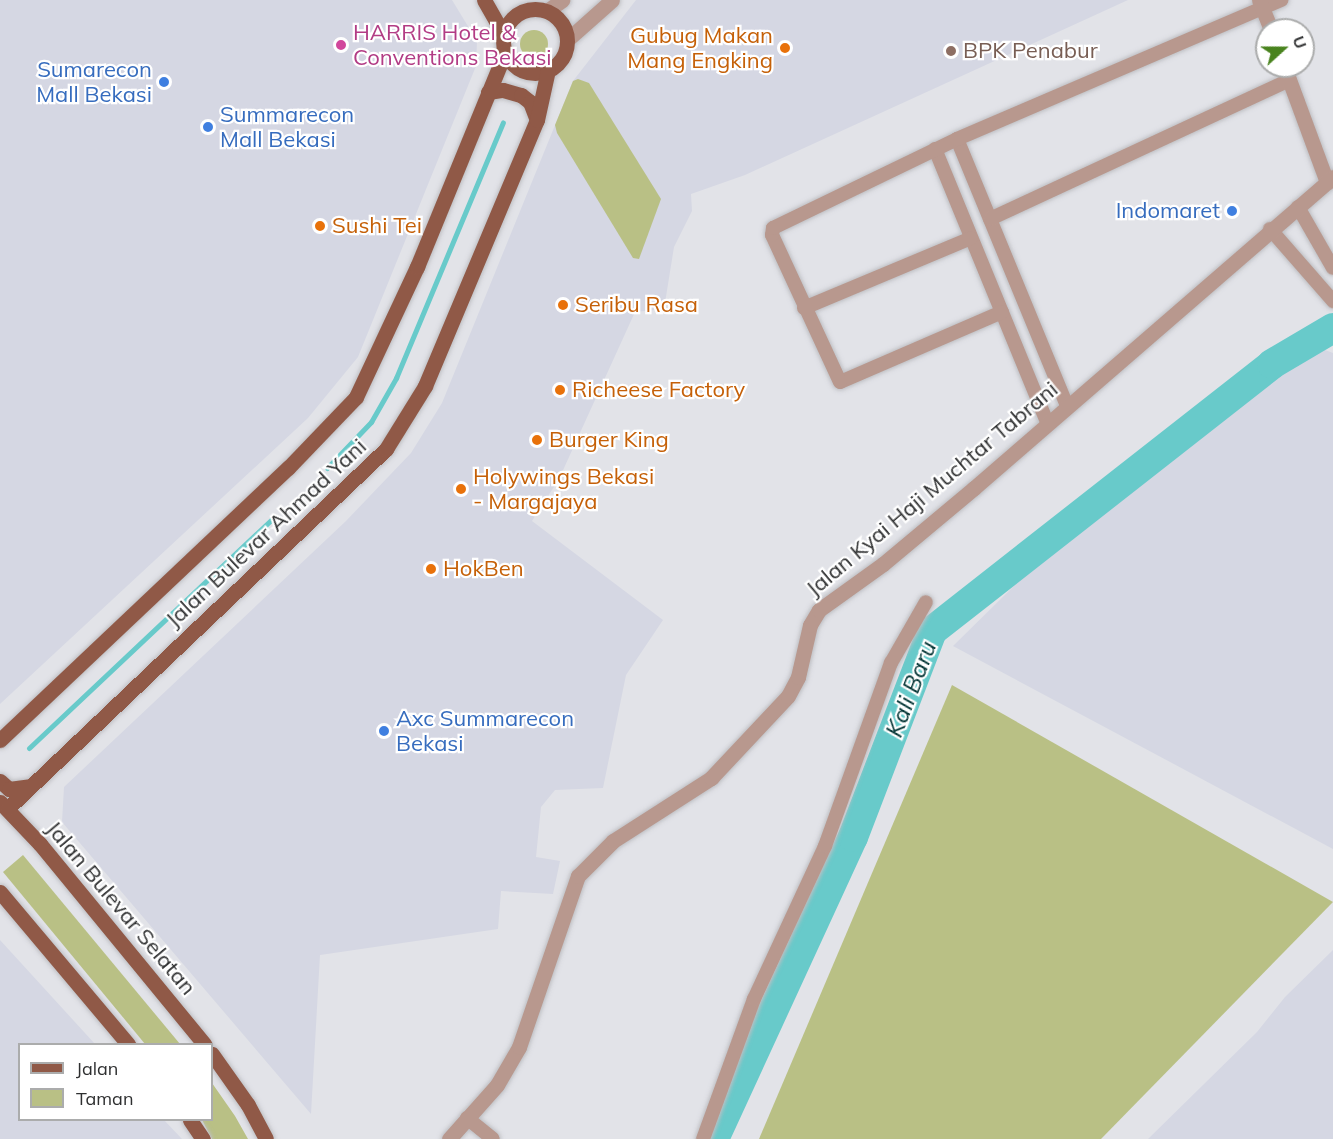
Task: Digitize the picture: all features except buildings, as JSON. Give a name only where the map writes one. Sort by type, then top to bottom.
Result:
[{"type":"main road","points":[[484,0],[504,35],[505,52],[521,70],[536,73],[548,70],[562,59],[567,40],[563,26],[540,7],[518,14],[504,35]]},
{"type":"main road","name":"Jalan Bulevar Ahmad Yani","points":[[0,740],[288,468],[356,397],[417,267],[505,52]]},
{"type":"main road","name":"Jalan Bulevar Ahmad Yani","points":[[4,806],[30,786],[386,449],[425,386],[537,120],[548,70]]},
{"type":"main road","points":[[488,92],[503,90],[521,95],[530,102],[537,120]]},
{"type":"main road","points":[[0,781],[9,789],[30,786]]},
{"type":"main road","name":"Jalan Bulevar Selatan","points":[[4,806],[40,844],[203,1043]]},
{"type":"main road","points":[[0,892],[127,1043]]},
{"type":"main road","points":[[213,1055],[248,1105],[266,1139]]},
{"type":"main road","points":[[191,1121],[202,1139]]},
{"type":"street","points":[[540,7],[562,0]]},
{"type":"street","points":[[567,40],[612,0]]},
{"type":"street","points":[[1002,312],[843,382],[836,378],[804,308],[772,235],[773,228],[957,139],[1261,4],[1281,0]]},
{"type":"street","points":[[990,219],[1276,78]]},
{"type":"street","points":[[1288,78],[1330,179]]},
{"type":"street","points":[[957,139],[1067,406]]},
{"type":"street","points":[[935,149],[1047,422]]},
{"type":"street","name":"Jalan Kyai Haji Muchtar Tabrani","points":[[449,1139],[497,1085],[519,1047],[570,894],[587,864],[613,841],[711,778],[791,691],[810,626],[819,610],[924,531],[1330,179]]},
{"type":"street","points":[[1298,207],[1333,268]]},
{"type":"street","points":[[1270,229],[1333,301]]},
{"type":"street","points":[[804,308],[971,238]]},
{"type":"street","points":[[703,1139],[754,999],[825,846],[891,663],[926,602]]},
{"type":"street","points":[[467,1118],[493,1139]]},
{"type":"shaded area","points":[[0,0],[452,0],[477,41],[476,66],[358,357],[308,418],[0,704]]},
{"type":"shaded area","points":[[636,0],[1128,0],[745,175],[691,194],[692,211],[674,247],[664,309],[635,312],[559,479],[532,521],[663,620],[626,675],[603,788],[555,790],[541,807],[536,857],[560,861],[553,894],[501,891],[498,929],[320,955],[311,1114],[62,822],[64,787],[346,521],[411,453],[442,403],[573,81]]},
{"type":"shaded area","points":[[1317,347],[1333,353],[1333,849],[953,646],[1149,453]]},
{"type":"shaded area","points":[[0,940],[94,1043],[18,1043],[18,1121],[165,1121],[182,1139],[0,1139]]},
{"type":"shaded area","points":[[1333,950],[1333,1139],[1148,1139],[1257,1032],[1285,997]]},
{"type":"green space","points":[[534,30],[544,34],[548,44],[544,54],[534,58],[524,54],[520,44],[524,34]]},
{"type":"green space","points":[[578,79],[589,83],[661,199],[639,259],[633,258],[557,133],[555,125],[573,81]]},
{"type":"green space","points":[[952,685],[1333,902],[1101,1139],[759,1139]]},
{"type":"green space","points":[[23,855],[179,1043],[144,1043],[3,872]]},
{"type":"green space","points":[[213,1084],[248,1139],[212,1139],[203,1121],[213,1121]]},
{"type":"waterway","points":[[327,468],[371,422],[396,378],[503,122]]},
{"type":"waterway","name":"Kali Baru","points":[[714,1139],[853,837],[932,631],[1272,364],[1333,328]]},
{"type":"waterway","points":[[29,748],[273,518]]},
{"type":"place","name":"HARRIS Hotel & Conventions Bekasi","points":[[341,45]]},
{"type":"place","name":"Gubug Makan Mang Engking","points":[[785,48]]},
{"type":"place","name":"BPK Penabur","points":[[951,51]]},
{"type":"place","name":"Sumarecon Mall Bekasi","points":[[164,82]]},
{"type":"place","name":"Summarecon Mall Bekasi","points":[[208,127]]},
{"type":"place","name":"Indomaret","points":[[1232,211]]},
{"type":"place","name":"Sushi Tei","points":[[320,226]]},
{"type":"place","name":"Seribu Rasa","points":[[563,305]]},
{"type":"place","name":"Richeese Factory","points":[[560,390]]},
{"type":"place","name":"Burger King","points":[[537,440]]},
{"type":"place","name":"Holywings Bekasi - Margajaya","points":[[461,489]]},
{"type":"place","name":"HokBen","points":[[431,569]]},
{"type":"place","name":"Axc Summarecon Bekasi","points":[[384,731]]}]
